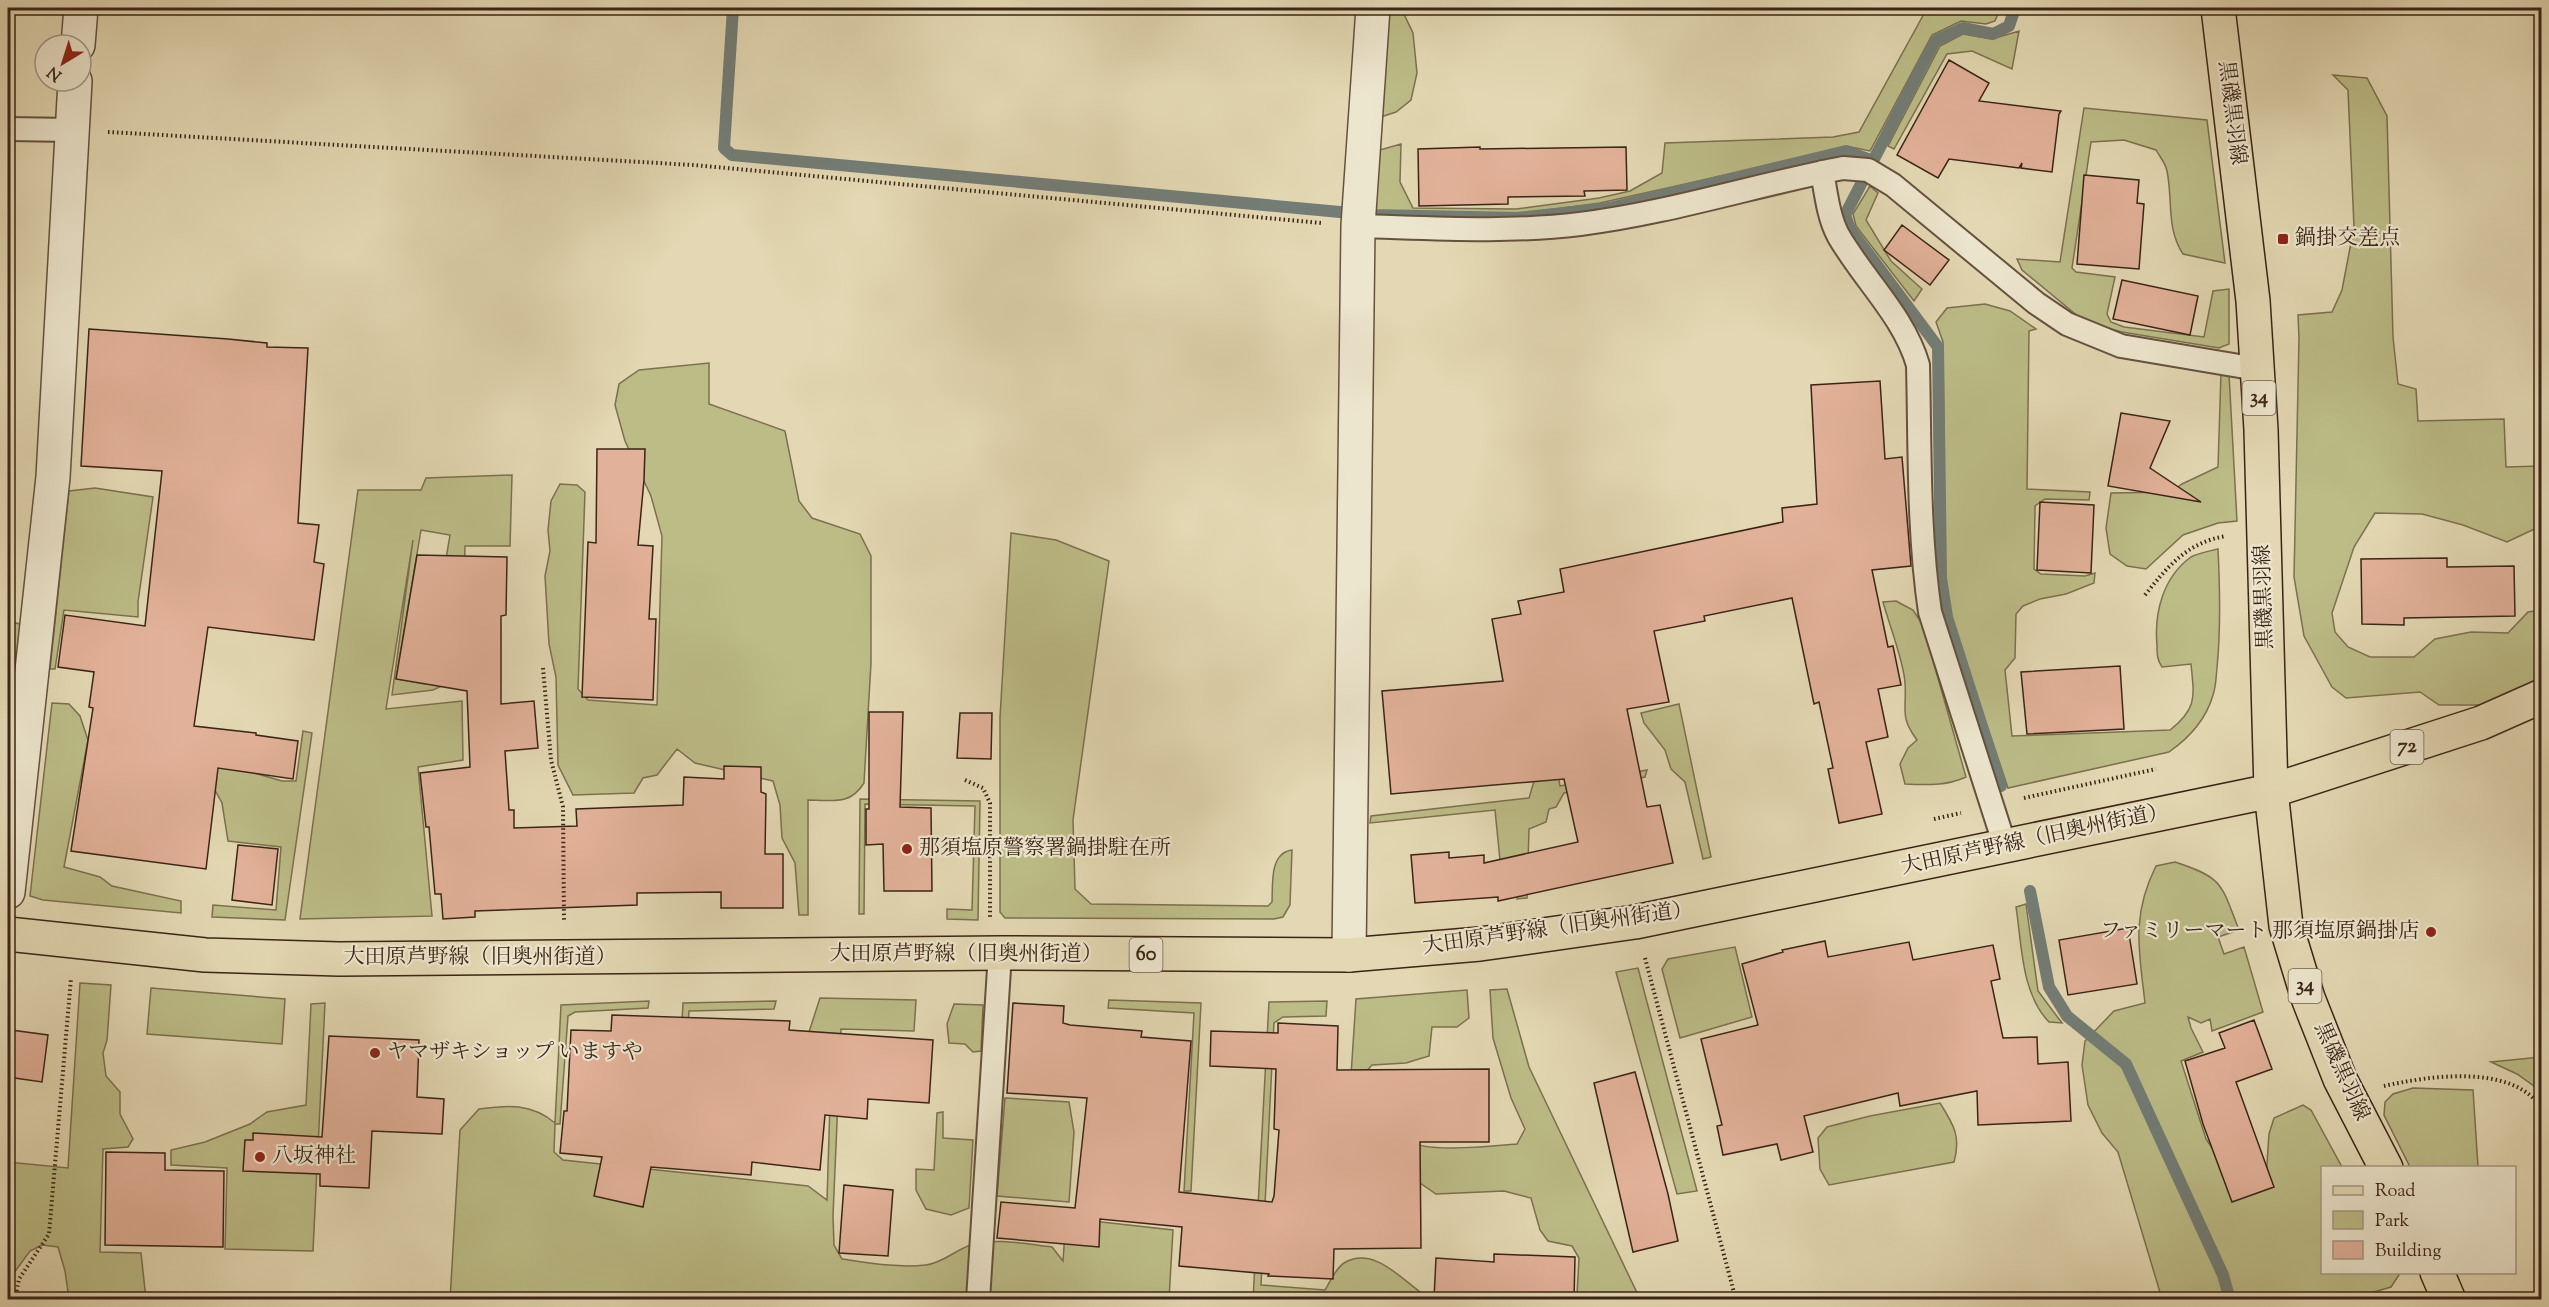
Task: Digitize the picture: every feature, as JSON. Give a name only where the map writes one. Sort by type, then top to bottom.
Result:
[{"type":"main road","name":"黒磯黒羽線","points":[[2218,8],[2252,290],[2261,430],[2271,791],[2286,926],[2308,998],[2340,1080],[2385,1166]]},
{"type":"main road","name":"大田原芦野線（旧奥州街道）","points":[[8,934],[206,955],[350,959],[995,954],[1349,955],[1480,944],[1635,922],[2271,791],[2481,723],[2541,696]]},
{"type":"main road","points":[[2438,1274],[2449,1299]]},
{"type":"street","points":[[79,33],[81,8]]},
{"type":"street","points":[[1349,955],[1358,226],[1373,8]]},
{"type":"street","points":[[8,892],[53,477],[74,93]]},
{"type":"lane","points":[[8,129],[72,130]]},
{"type":"lane","points":[[1358,226],[1519,229],[1581,224],[1657,210],[1843,168],[1868,170],[1893,186],[2036,303],[2067,324],[2121,346],[2257,369]]},
{"type":"lane","points":[[1822,172],[1828,204],[1838,233],[1900,325],[1913,348],[1918,365],[1925,582],[1930,612],[2005,846]]},
{"type":"lane","points":[[978,1299],[995,954]]},
{"type":"path","points":[[72,130],[694,165],[1358,226]]},
{"type":"path","points":[[2145,595],[2180,554],[2197,544],[2230,536],[2264,535]]},
{"type":"path","points":[[543,668],[551,760],[562,807],[564,958]]},
{"type":"path","points":[[965,780],[983,788],[990,803],[995,954]]},
{"type":"path","points":[[1635,922],[1736,1299]]},
{"type":"path","points":[[15,1299],[19,1280],[49,1234],[71,971]]},
{"type":"path","points":[[2348,1094],[2416,1079],[2478,1076],[2511,1084],[2536,1100],[2541,1108]]},
{"type":"green space","points":[[1386,10],[1403,12],[1413,33],[1417,73],[1411,100],[1396,112],[1378,118]]},
{"type":"green space","points":[[1925,12],[1998,14],[1995,21],[1986,24],[1961,21],[1932,35],[1870,151],[1851,147],[1600,203],[1518,214],[1373,212],[1376,151],[1401,144],[1400,182],[1413,208],[1516,209],[1599,198],[1630,191],[1662,173],[1665,143],[1833,137],[1859,132]]},
{"type":"green space","points":[[2019,31],[2012,69],[1972,51],[1947,54],[1894,149],[1888,146],[1940,46],[1963,34],[1992,39]]},
{"type":"green space","points":[[2333,75],[2367,78],[2387,116],[2393,337],[2398,384],[2416,389],[2418,421],[2504,419],[2506,467],[2541,466],[2541,526],[2507,542],[2463,525],[2422,514],[2375,513],[2354,547],[2332,613],[2335,632],[2348,647],[2370,657],[2414,657],[2435,639],[2471,632],[2508,633],[2528,612],[2541,610],[2541,684],[2491,705],[2439,705],[2420,692],[2346,698],[2332,687],[2304,636],[2294,577],[2298,315],[2332,312],[2342,290],[2354,227],[2348,90]]},
{"type":"green space","points":[[2084,108],[2207,120],[2225,263],[2183,254],[2174,234],[2169,182],[2164,163],[2156,150],[2124,140],[2091,142],[2072,268],[2076,272],[2115,277],[2107,314],[2111,322],[2124,327],[2204,337],[2213,291],[2229,289],[2229,344],[2219,348],[2122,332],[2085,322],[2022,270],[2017,259],[2060,262]]},
{"type":"green space","points":[[1870,186],[1878,193],[1866,220],[1891,261],[1922,289],[1914,301],[1856,226],[1853,214]]},
{"type":"green space","points":[[1985,304],[2010,311],[2036,329],[2029,331],[2027,489],[2090,492],[2089,500],[2045,499],[2035,506],[2034,569],[2041,574],[2085,576],[2095,573],[2094,583],[2066,594],[2040,599],[2023,606],[2016,614],[2015,658],[2005,670],[2012,736],[2170,730],[2179,722],[2186,715],[2192,701],[2191,664],[2162,667],[2160,664],[2156,633],[2159,608],[2167,585],[2181,565],[2191,557],[2218,549],[2220,623],[2216,682],[2210,704],[2196,728],[2169,752],[2008,788],[1951,618],[1945,580],[1943,342],[1936,322],[1947,308]]},
{"type":"green space","points":[[709,363],[709,404],[785,431],[799,501],[812,518],[860,534],[871,556],[871,663],[864,783],[853,795],[840,800],[808,800],[808,915],[799,915],[795,863],[782,838],[780,805],[773,781],[695,763],[677,749],[657,775],[643,778],[634,793],[573,795],[558,765],[556,677],[549,644],[545,576],[550,551],[548,530],[551,501],[560,484],[577,485],[585,492],[578,689],[588,700],[657,705],[662,536],[651,496],[625,441],[615,405],[619,384],[639,370]]},
{"type":"green space","points":[[2221,373],[2229,374],[2237,521],[2218,523],[2183,535],[2146,569],[2127,566],[2110,554],[2106,528],[2111,493],[2171,492],[2182,484],[2218,467]]},
{"type":"green space","points":[[512,475],[510,546],[465,546],[462,649],[446,684],[433,690],[392,695],[413,540],[386,709],[462,701],[463,760],[418,767],[432,916],[300,919],[358,490],[421,490],[426,478]],"holes":[[[421,530],[450,535],[425,684],[396,679]]]},
{"type":"green space","points":[[95,488],[153,497],[138,602],[138,617],[64,610],[55,669],[50,669],[69,491]]},
{"type":"green space","points":[[1011,533],[1056,540],[1109,561],[1073,820],[1075,889],[1091,904],[1268,906],[1272,902],[1276,863],[1285,852],[1292,850],[1290,905],[1283,917],[1274,919],[1005,918],[1000,912],[1000,717]]},
{"type":"green space","points":[[1896,601],[1913,610],[1923,625],[1966,777],[1959,780],[1936,784],[1905,784],[1900,764],[1908,748],[1917,740],[1906,718],[1904,674],[1883,602]]},
{"type":"green space","points":[[8,620],[22,625],[8,733]]},
{"type":"green space","points":[[1541,678],[1560,786],[1647,770],[1645,777],[1564,793],[1556,807],[1549,809],[1546,822],[1529,829],[1527,898],[1517,899],[1516,879],[1502,880],[1495,810],[1370,823],[1371,816],[1529,798],[1543,751]]},
{"type":"green space","points":[[52,703],[69,704],[80,716],[88,740],[64,867],[100,877],[112,886],[181,901],[181,913],[43,900],[30,896]]},
{"type":"green space","points":[[1679,704],[1711,857],[1703,859],[1685,782],[1671,769],[1665,750],[1644,723],[1641,713]]},
{"type":"green space","points":[[303,731],[312,733],[285,920],[212,917],[213,905],[276,910],[281,847],[228,841],[222,803],[216,792],[192,786],[198,762],[251,772],[282,781],[296,781]]},
{"type":"green space","points":[[860,799],[980,801],[978,920],[947,919],[947,909],[972,910],[975,806],[865,804],[864,914],[859,914]]},
{"type":"green space","points":[[2175,862],[2203,873],[2219,885],[2239,930],[2218,937],[2224,954],[2244,947],[2263,1012],[2212,1031],[2210,1019],[2201,1023],[2188,1017],[2203,1052],[2181,1061],[2206,1139],[2239,1189],[2266,1179],[2269,1134],[2274,1118],[2303,1105],[2311,1110],[2341,1166],[2321,1166],[2321,1274],[2398,1274],[2391,1287],[2350,1299],[2162,1299],[2118,1152],[2102,1133],[2088,1105],[2082,1065],[2085,1041],[2114,1011],[2145,1003],[2139,950],[2140,917],[2148,884],[2156,866]]},
{"type":"green space","points":[[2026,904],[2038,991],[2062,1023],[2049,1022],[2033,997],[2028,983],[2016,907]]},
{"type":"green space","points":[[1735,947],[1752,1017],[1680,1038],[1662,969],[1668,959]]},
{"type":"green space","points":[[1638,968],[1697,1191],[1677,1194],[1616,972]]},
{"type":"green space","points":[[80,983],[111,985],[107,1040],[103,1053],[106,1076],[120,1092],[120,1114],[133,1139],[128,1147],[103,1149],[100,1252],[141,1253],[146,1299],[69,1299],[65,1271],[58,1247],[42,1245],[30,1251],[8,1281],[8,1162],[68,1168]]},
{"type":"green space","points":[[151,988],[285,999],[282,1044],[147,1034]]},
{"type":"green space","points":[[1507,989],[1529,1067],[1640,1299],[1567,1299],[1577,1295],[1579,1258],[1572,1246],[1548,1241],[1540,1230],[1531,1198],[1504,1191],[1436,1194],[1414,1179],[1344,1182],[1356,999],[1467,990],[1469,1018],[1457,1027],[1432,1027],[1429,1056],[1406,1063],[1372,1065],[1364,1074],[1391,1118],[1408,1140],[1428,1147],[1477,1147],[1517,1144],[1525,1129],[1511,1098],[1493,1038],[1490,990]]},
{"type":"green space","points":[[820,998],[916,1000],[914,1031],[841,1029],[833,1216],[834,1245],[842,1259],[894,1265],[926,1265],[937,1262],[968,1246],[999,1242],[1052,1247],[1063,1261],[1066,1218],[1173,1230],[1169,1299],[655,1300],[652,1295],[652,1300],[450,1300],[460,1130],[479,1109],[500,1107],[528,1109],[546,1116],[555,1123],[561,1005],[649,1001],[648,1008],[575,1012],[568,1016],[560,1124],[555,1124],[554,1152],[563,1160],[808,1186],[827,1200],[830,1103],[809,1032]]},
{"type":"green space","points":[[1109,1000],[1201,1003],[1191,1191],[1184,1191],[1194,1013],[1108,1008]]},
{"type":"green space","points":[[776,1001],[774,1009],[689,1011],[682,1118],[677,1115],[683,1003]]},
{"type":"green space","points":[[1327,1001],[1326,1016],[1283,1017],[1274,1023],[1261,1285],[1325,1290],[1341,1265],[1356,1259],[1368,1259],[1379,1262],[1390,1269],[1430,1299],[1253,1300],[1269,1002]]},
{"type":"green space","points":[[325,1003],[313,1251],[225,1249],[227,1168],[171,1165],[171,1150],[205,1142],[250,1124],[267,1112],[306,1105],[311,1004]]},
{"type":"green space","points":[[954,1004],[983,1005],[981,1051],[973,1052],[965,1044],[949,1043],[947,1024]]},
{"type":"green space","points":[[2541,1057],[2541,1091],[2517,1074],[2491,1062]]},
{"type":"green space","points":[[2413,1088],[2473,1090],[2478,1166],[2410,1166],[2384,1115],[2385,1102],[2393,1094]]},
{"type":"green space","points":[[1005,1098],[1069,1102],[1074,1132],[1069,1202],[997,1196]]},
{"type":"green space","points":[[1940,1103],[1955,1131],[1957,1145],[1954,1162],[1829,1185],[1820,1169],[1818,1138],[1827,1127],[1870,1116]]},
{"type":"green space","points":[[943,1112],[943,1138],[973,1140],[969,1208],[951,1215],[926,1209],[916,1190],[916,1169],[934,1170],[937,1113]]},
{"type":"building","points":[[1949,60],[1989,83],[1979,101],[2061,111],[2052,172],[2021,168],[2022,163],[2019,168],[1949,159],[1938,178],[1897,155]]},
{"type":"building","points":[[1480,147],[1480,149],[1626,147],[1627,190],[1584,191],[1585,196],[1508,197],[1508,204],[1419,206],[1418,149]]},
{"type":"building","points":[[2084,175],[2139,180],[2137,203],[2144,204],[2139,269],[2077,264]]},
{"type":"building","points":[[1902,225],[1949,260],[1930,285],[1884,250]]},
{"type":"building","points":[[2122,280],[2198,296],[2190,335],[2113,319]]},
{"type":"building","points":[[89,329],[228,339],[267,343],[267,347],[308,348],[298,523],[319,525],[314,562],[324,564],[314,640],[208,627],[194,726],[256,733],[256,735],[298,741],[293,779],[218,768],[206,869],[71,851],[93,708],[89,707],[94,672],[58,667],[65,615],[145,626],[162,471],[81,466]]},
{"type":"building","points":[[1880,381],[1885,459],[1902,457],[1911,566],[1872,570],[1888,647],[1893,646],[1901,685],[1878,689],[1888,737],[1866,742],[1882,814],[1839,823],[1828,769],[1833,768],[1819,702],[1814,704],[1792,598],[1704,616],[1705,621],[1654,631],[1669,702],[1627,709],[1647,807],[1660,805],[1673,863],[1498,901],[1498,897],[1415,903],[1411,855],[1449,852],[1449,858],[1484,855],[1484,863],[1578,842],[1564,779],[1391,794],[1382,691],[1503,681],[1492,619],[1521,614],[1518,601],[1564,592],[1560,569],[1783,522],[1782,508],[1817,504],[1811,385]]},
{"type":"building","points":[[2121,413],[2170,421],[2150,468],[2201,502],[2108,486]]},
{"type":"building","points":[[597,449],[645,449],[638,545],[653,546],[649,619],[656,619],[653,700],[582,697],[588,542],[596,543]]},
{"type":"building","points":[[2040,502],[2094,505],[2091,573],[2037,570]]},
{"type":"building","points":[[417,555],[507,557],[506,615],[501,616],[501,704],[534,701],[538,748],[505,751],[509,810],[514,810],[514,828],[577,826],[576,809],[683,805],[684,777],[724,779],[724,766],[761,767],[761,792],[766,794],[765,854],[783,854],[783,908],[721,908],[721,892],[637,893],[637,905],[475,911],[475,917],[443,919],[441,894],[435,894],[429,827],[426,827],[420,773],[470,767],[467,691],[396,679]]},
{"type":"building","points":[[2447,558],[2447,567],[2514,566],[2515,616],[2404,618],[2404,625],[2362,624],[2361,559]]},
{"type":"building","points":[[2120,666],[2124,729],[2027,734],[2021,672]]},
{"type":"building","points":[[869,712],[903,712],[900,807],[931,808],[932,891],[884,891],[883,844],[866,845],[866,809],[869,809]]},
{"type":"building","points":[[960,713],[992,713],[991,759],[957,758]]},
{"type":"building","points":[[238,845],[278,849],[272,905],[232,900]]},
{"type":"building","points":[[2128,928],[2137,984],[2068,995],[2059,940]]},
{"type":"building","points":[[1825,941],[1828,957],[1909,942],[1913,960],[1993,945],[2000,979],[1991,981],[2003,1038],[2037,1037],[2038,1064],[2068,1062],[2071,1121],[1978,1125],[1977,1091],[1900,1106],[1898,1093],[1804,1116],[1813,1152],[1781,1160],[1777,1144],[1723,1155],[1717,1126],[1722,1125],[1701,1039],[1758,1025],[1742,964],[1783,952],[1782,950]]},
{"type":"building","points":[[1013,1003],[1064,1006],[1063,1023],[1070,1025],[1142,1031],[1141,1037],[1191,1041],[1179,1192],[1272,1202],[1274,1196],[1279,1130],[1274,1129],[1276,1069],[1210,1066],[1211,1031],[1278,1033],[1278,1023],[1338,1026],[1337,1070],[1489,1069],[1489,1142],[1420,1142],[1421,1248],[1334,1249],[1333,1279],[1268,1276],[1269,1274],[1179,1266],[1182,1227],[1100,1219],[1099,1247],[997,1238],[1001,1202],[1075,1208],[1087,1098],[1007,1093]]},
{"type":"building","points":[[612,1015],[790,1021],[789,1030],[933,1040],[929,1103],[868,1099],[867,1119],[825,1115],[820,1170],[752,1162],[751,1175],[651,1167],[643,1207],[594,1196],[602,1157],[560,1153],[564,1111],[567,1111],[571,1030],[611,1031]]},
{"type":"building","points":[[2254,1020],[2272,1069],[2236,1082],[2274,1187],[2232,1202],[2203,1124],[2185,1061],[2225,1048],[2219,1033]]},
{"type":"building","points":[[11,1030],[48,1035],[42,1082],[8,1077]]},
{"type":"building","points":[[329,1036],[419,1040],[417,1097],[444,1099],[442,1134],[372,1131],[369,1188],[320,1186],[320,1174],[243,1171],[245,1140],[253,1140],[253,1133],[322,1137]]},
{"type":"building","points":[[1635,1072],[1668,1194],[1678,1241],[1633,1252],[1594,1083]]},
{"type":"building","points":[[106,1152],[165,1153],[165,1170],[224,1171],[223,1247],[105,1245]]},
{"type":"building","points":[[844,1185],[893,1190],[888,1256],[839,1253]]},
{"type":"building","points":[[1494,1254],[1575,1257],[1574,1299],[1434,1299],[1436,1258],[1494,1262]]},
{"type":"waterway","points":[[733,8],[724,148],[732,155],[1372,215],[1518,218],[1609,208],[1846,151],[1873,161]]},
{"type":"waterway","points":[[2001,786],[1947,617],[1941,578],[1938,347],[1850,229],[1845,215],[1935,41],[1963,28],[1993,34],[2009,26],[2015,8]]},
{"type":"waterway","points":[[2030,891],[2049,987],[2067,1016],[2126,1064],[2223,1275],[2230,1300]]},
{"type":"place","name":"鍋掛交差点","points":[[2283,239]]},
{"type":"place","name":"那須塩原警察署鍋掛駐在所","points":[[907,849]]},
{"type":"place","name":"ファミリーマート 那須塩原鍋掛店","points":[[2431,932]]},
{"type":"place","name":"ヤマザキショップ いますや","points":[[375,1053]]},
{"type":"place","name":"八坂神社","points":[[260,1157]]}]
